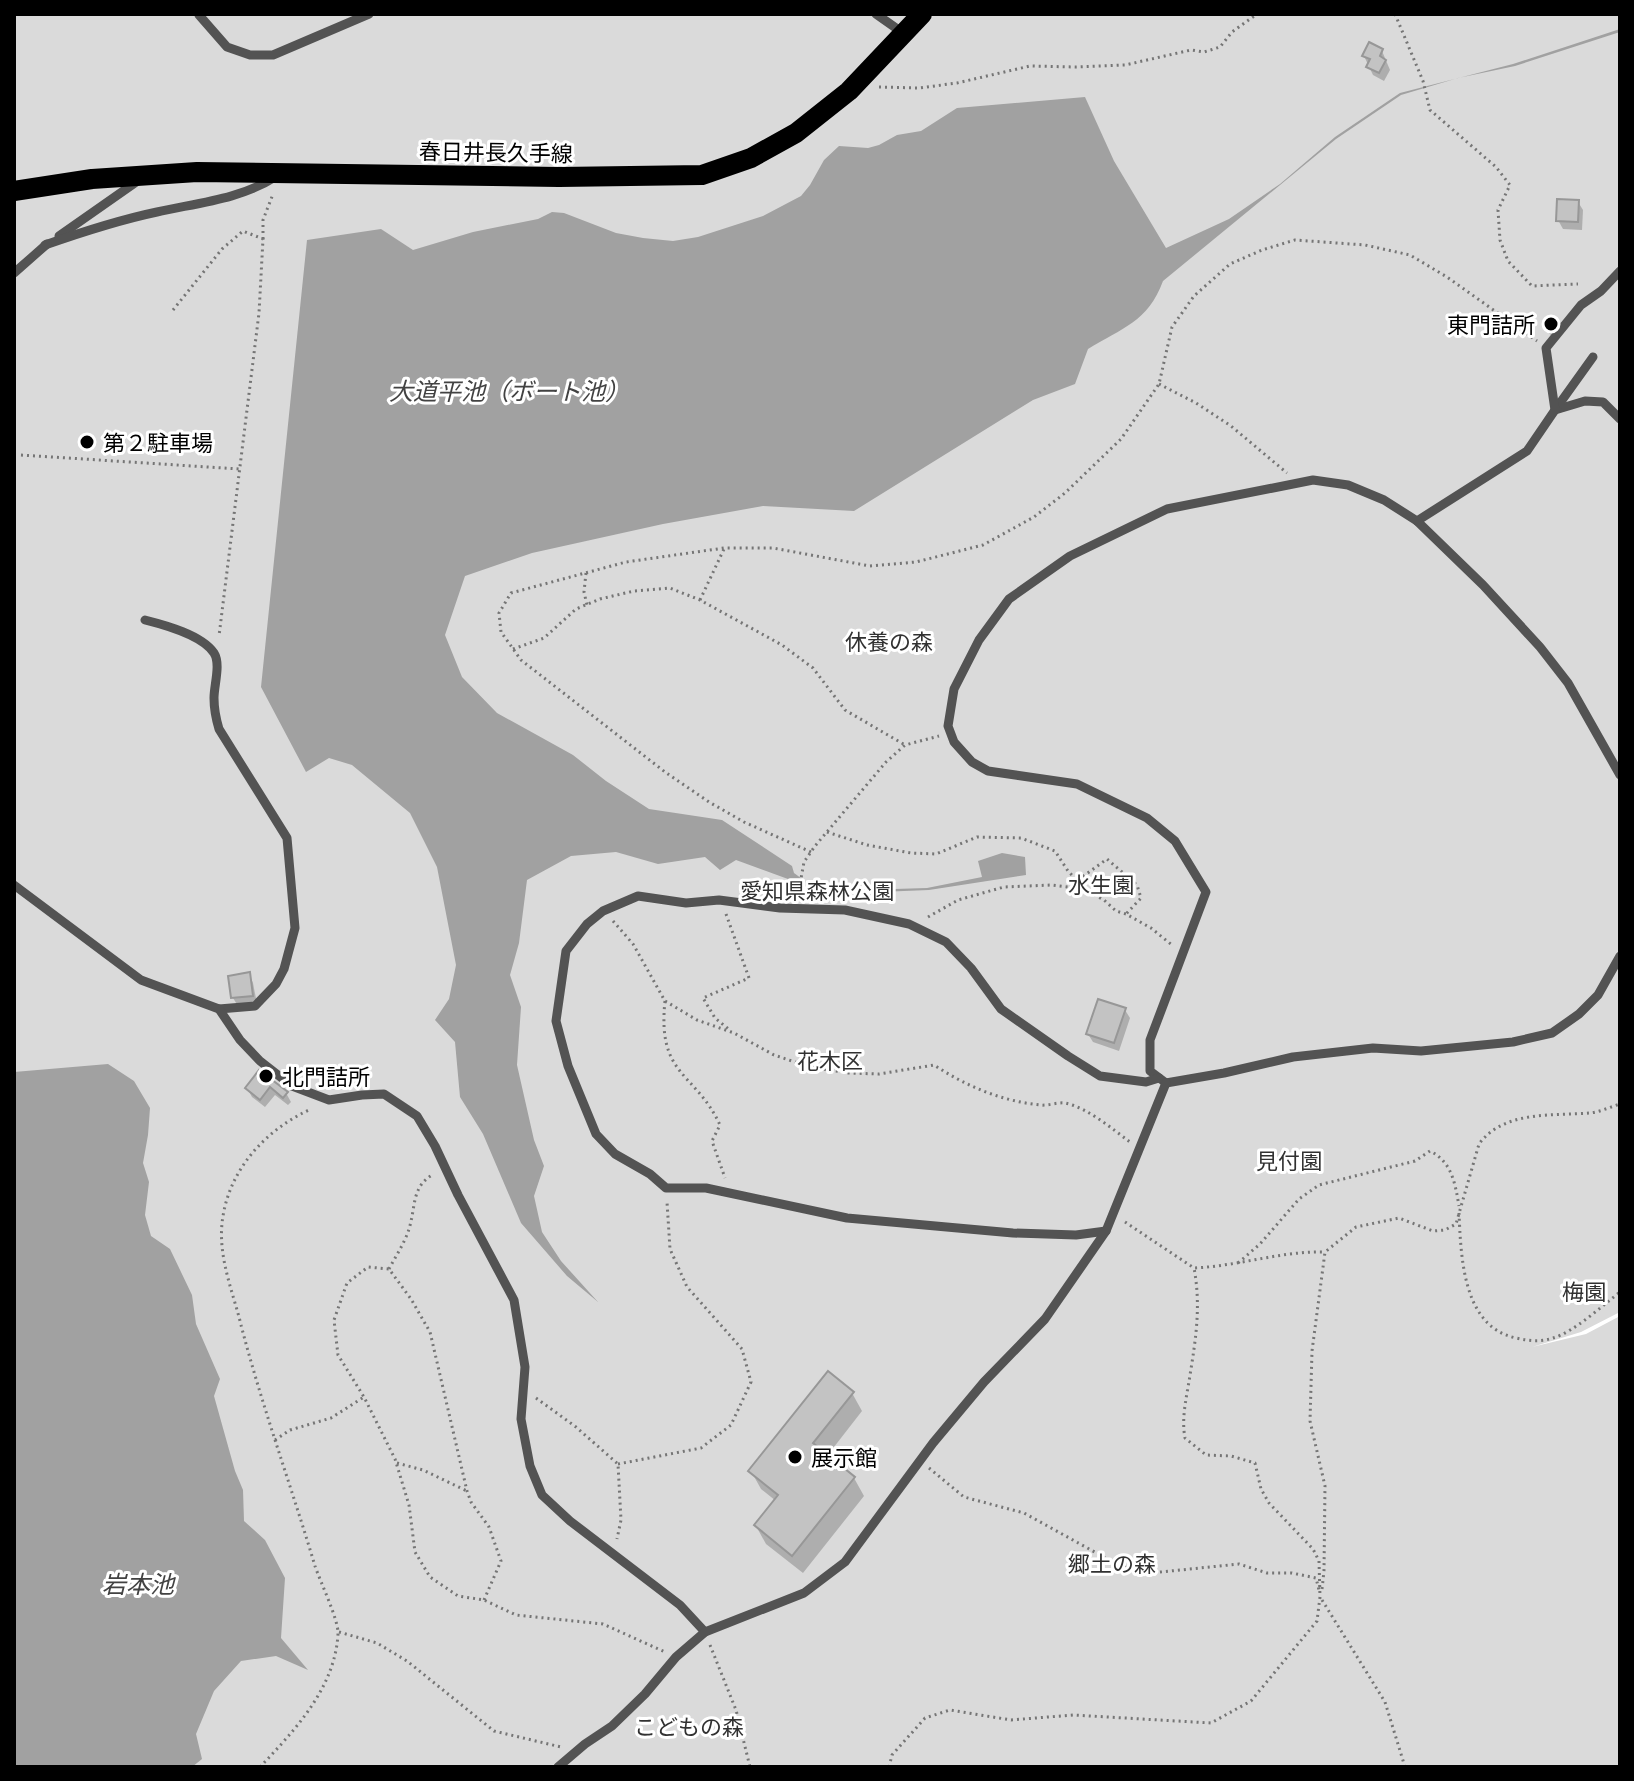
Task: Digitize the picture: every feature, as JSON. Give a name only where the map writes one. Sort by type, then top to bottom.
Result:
[{"type":"main road","name":"春日井長久手線","points":[[14,191],[148,173],[559,177],[702,175],[751,158],[796,133],[849,91],[922,14]]},
{"type":"lane","points":[[198,14],[227,47],[250,55],[273,55],[369,14]]},
{"type":"lane","points":[[876,14],[903,33]]},
{"type":"lane","points":[[14,273],[45,245],[148,173]]},
{"type":"lane","points":[[45,245],[97,226],[214,200],[263,184],[281,173]]},
{"type":"lane","points":[[1555,410],[1546,348],[1581,305],[1601,291],[1620,271]]},
{"type":"lane","points":[[1417,521],[1527,451],[1593,357]]},
{"type":"lane","points":[[1555,410],[1585,401],[1603,402],[1620,419]]},
{"type":"lane","points":[[1162,1081],[1150,1071],[1150,1040],[1206,892],[1175,841],[1147,818],[1077,784],[988,771],[972,762],[954,742],[948,726],[954,689],[979,640],[1009,599],[1070,556],[1167,509],[1313,480],[1348,485],[1384,500],[1417,521],[1483,585],[1540,647],[1568,683],[1620,775]]},
{"type":"lane","points":[[14,885],[141,980],[219,1009],[255,1006],[276,984],[284,969],[295,928],[287,838],[219,729],[213,695],[214,653],[194,637],[145,620]]},
{"type":"lane","points":[[1106,1231],[1076,1235],[1013,1233],[847,1218],[706,1188],[666,1188],[650,1174],[615,1154],[596,1134],[568,1066],[556,1021],[566,951],[587,924],[603,911],[638,896],[686,903],[719,900],[795,909],[845,910],[909,924],[946,942],[971,968],[1001,1009],[1068,1056],[1100,1076],[1146,1082],[1224,1073],[1293,1057],[1373,1048],[1421,1051],[1513,1042],[1552,1033],[1579,1014],[1598,995],[1620,956]]},
{"type":"lane","points":[[219,1009],[240,1040],[260,1061],[292,1086],[329,1100],[384,1094],[417,1116],[514,1300],[525,1367],[521,1419],[530,1466],[542,1495],[570,1521],[680,1605],[705,1632]]},
{"type":"lane","points":[[558,1767],[612,1726],[645,1694],[676,1657],[705,1632],[804,1593],[845,1562],[919,1461],[984,1382],[1045,1319],[1106,1231],[1162,1081]]},
{"type":"path","points":[[893,86],[919,88],[957,83],[1030,66],[1125,65],[1191,50],[1204,52],[1220,47],[1232,32],[1257,14]]},
{"type":"path","points":[[1395,14],[1423,81],[1430,110],[1496,167],[1510,185],[1498,210],[1500,240],[1508,261],[1532,286],[1578,284]]},
{"type":"path","points":[[216,662],[259,313],[263,220],[273,194]]},
{"type":"path","points":[[173,310],[222,249],[243,231],[263,239]]},
{"type":"path","points":[[811,852],[744,822],[709,802],[665,772],[521,660],[501,632],[499,613],[511,593],[626,562],[724,548],[773,548],[870,566],[916,562],[983,545],[1034,517],[1065,493],[1121,439],[1159,384],[1172,327],[1194,296],[1230,264],[1295,240],[1365,245],[1410,255],[1447,277],[1546,348]]},
{"type":"path","points":[[1159,384],[1231,426],[1260,453],[1303,482]]},
{"type":"path","points":[[21,455],[239,469]]},
{"type":"path","points":[[700,600],[724,548]]},
{"type":"path","points":[[586,573],[584,592],[587,605]]},
{"type":"path","points":[[513,649],[544,638],[576,609],[634,591],[670,588],[700,600],[782,645],[813,668],[845,710],[905,745]]},
{"type":"path","points":[[795,909],[804,862],[886,762],[905,745],[951,735]]},
{"type":"path","points":[[827,832],[867,845],[936,854],[977,837],[1021,838],[1055,851],[1084,889]]},
{"type":"path","points":[[1078,880],[1107,859],[1137,885],[1141,898],[1126,914]]},
{"type":"path","points":[[918,923],[958,900],[1004,887],[1052,885],[1084,889],[1171,943],[1180,958]]},
{"type":"path","points":[[719,900],[749,978],[703,998],[715,1018],[734,1033]]},
{"type":"path","points":[[603,911],[633,944],[665,1001],[697,1020],[734,1033],[774,1055],[810,1067],[848,1073],[879,1074],[934,1065],[959,1082],[993,1095],[1043,1105],[1063,1103],[1087,1112],[1139,1149]]},
{"type":"path","points":[[665,1001],[664,1038],[671,1060],[720,1125],[712,1141],[730,1193]]},
{"type":"path","points":[[260,1767],[306,1715],[329,1676],[339,1632],[274,1440],[222,1254],[222,1216],[237,1172],[250,1155],[291,1118],[329,1100]]},
{"type":"path","points":[[1114,1214],[1194,1268],[1295,1251],[1325,1252],[1356,1227],[1399,1218],[1433,1231],[1445,1230],[1456,1224],[1479,1144],[1486,1135],[1502,1125],[1523,1118],[1594,1113],[1620,1104]]},
{"type":"path","points":[[1238,1263],[1260,1244],[1299,1199],[1319,1185],[1415,1161],[1430,1151],[1441,1156],[1453,1174],[1466,1283],[1481,1318],[1500,1335],[1532,1341],[1555,1338],[1620,1292]]},
{"type":"path","points":[[389,1269],[409,1230],[416,1195],[423,1180],[445,1168]]},
{"type":"path","points":[[618,1464],[701,1448],[731,1425],[751,1382],[742,1349],[687,1287],[681,1275],[670,1249],[666,1188]]},
{"type":"path","points":[[889,1767],[892,1755],[925,1718],[950,1710],[970,1716],[1011,1720],[1073,1715],[1211,1723],[1251,1701],[1269,1681],[1317,1621],[1324,1571],[1325,1486],[1310,1421],[1312,1351],[1325,1252]]},
{"type":"path","points":[[484,1600],[501,1561],[489,1527],[467,1491],[430,1332],[389,1269],[368,1267],[347,1283],[334,1320],[338,1355],[364,1397],[395,1462],[409,1505],[415,1552],[430,1577],[458,1596],[484,1600],[516,1615],[603,1624],[676,1657]]},
{"type":"path","points":[[1194,1268],[1199,1323],[1184,1409],[1185,1438],[1206,1455],[1231,1456],[1255,1463],[1261,1489],[1269,1503],[1313,1549],[1319,1561],[1320,1597]]},
{"type":"path","points":[[523,1389],[576,1427],[618,1464],[621,1520],[614,1553]]},
{"type":"path","points":[[274,1440],[290,1430],[331,1418],[364,1397]]},
{"type":"path","points":[[919,1461],[964,1497],[1024,1513],[1120,1566],[1151,1573],[1239,1564],[1267,1573],[1292,1573],[1316,1578],[1320,1597],[1385,1702],[1405,1767]]},
{"type":"path","points":[[395,1462],[423,1470],[467,1491]]},
{"type":"path","points":[[339,1632],[377,1643],[407,1661],[494,1731],[562,1748],[585,1744]]},
{"type":"path","points":[[705,1632],[736,1710],[750,1767]]},
{"type":"green space","name":"愛知県森林公園","points":[[14,14],[1620,14],[1620,1312],[1581,1332],[1532,1347],[1586,1334],[1620,1316],[1620,1767],[14,1767]]},
{"type":"water","points":[[1620,29],[1620,32],[1515,66],[1460,77],[1513,64]]},
{"type":"water","name":"大道平池（ボート池）","points":[[1455,79],[1401,95],[1336,139],[1163,281],[1142,315],[1088,349],[1075,384],[1033,400],[854,511],[763,506],[532,553],[465,576],[445,635],[462,677],[497,713],[573,755],[649,809],[722,820],[792,866],[794,873],[809,884],[828,891],[927,888],[982,877],[978,861],[1002,853],[1025,857],[1026,875],[929,890],[829,894],[736,860],[720,870],[705,857],[658,864],[616,852],[571,856],[527,880],[519,943],[510,975],[521,1007],[517,1065],[534,1140],[544,1166],[534,1196],[542,1232],[561,1261],[598,1302],[567,1276],[521,1223],[483,1134],[460,1097],[455,1042],[435,1020],[449,999],[456,965],[437,867],[410,813],[352,765],[329,758],[306,772],[261,687],[307,240],[381,229],[413,250],[473,232],[538,219],[552,212],[564,213],[616,233],[643,238],[673,241],[698,237],[763,216],[801,196],[824,160],[839,146],[868,148],[879,145],[897,135],[921,131],[957,108],[1085,97],[1114,161],[1166,248],[1229,219],[1280,184],[1335,137],[1400,93]]},
{"type":"water","name":"岩本池","points":[[108,1064],[134,1081],[150,1108],[143,1163],[149,1182],[145,1215],[151,1236],[170,1249],[192,1295],[196,1324],[220,1379],[214,1396],[243,1490],[244,1521],[265,1540],[285,1578],[281,1638],[308,1670],[276,1656],[241,1661],[214,1691],[196,1734],[202,1759],[192,1767],[14,1767],[14,1072]]},
{"type":"building","points":[[1369,42],[1383,49],[1380,56],[1386,60],[1379,73],[1366,67],[1370,59],[1362,56]]},
{"type":"building","points":[[1557,199],[1579,200],[1578,222],[1556,221]]},
{"type":"building","points":[[250,972],[253,996],[231,998],[228,976]]},
{"type":"building","points":[[1098,999],[1126,1008],[1114,1043],[1086,1034]]},
{"type":"building","name":"北門詰所","points":[[259,1070],[288,1092],[283,1098],[270,1087],[260,1100],[245,1088]]},
{"type":"building","name":"展示館","points":[[828,1371],[854,1392],[813,1443],[855,1477],[792,1556],[754,1525],[778,1495],[748,1471]]},
{"type":"place","name":"東門詰所","points":[[1551,324]]},
{"type":"place","name":"第２駐車場","points":[[87,442]]},
{"type":"place","name":"北門詰所","points":[[266,1076]]},
{"type":"place","name":"展示館","points":[[795,1457]]},
{"type":"park label","name":"休養の森","points":[[889,641]]},
{"type":"park label","name":"水生園","points":[[1101,884]]},
{"type":"park label","name":"花木区","points":[[830,1060]]},
{"type":"park label","name":"見付園","points":[[1289,1160]]},
{"type":"park label","name":"梅園","points":[[1584,1291]]},
{"type":"park label","name":"郷土の森","points":[[1112,1563]]},
{"type":"park label","name":"こどもの森","points":[[689,1726]]}]
